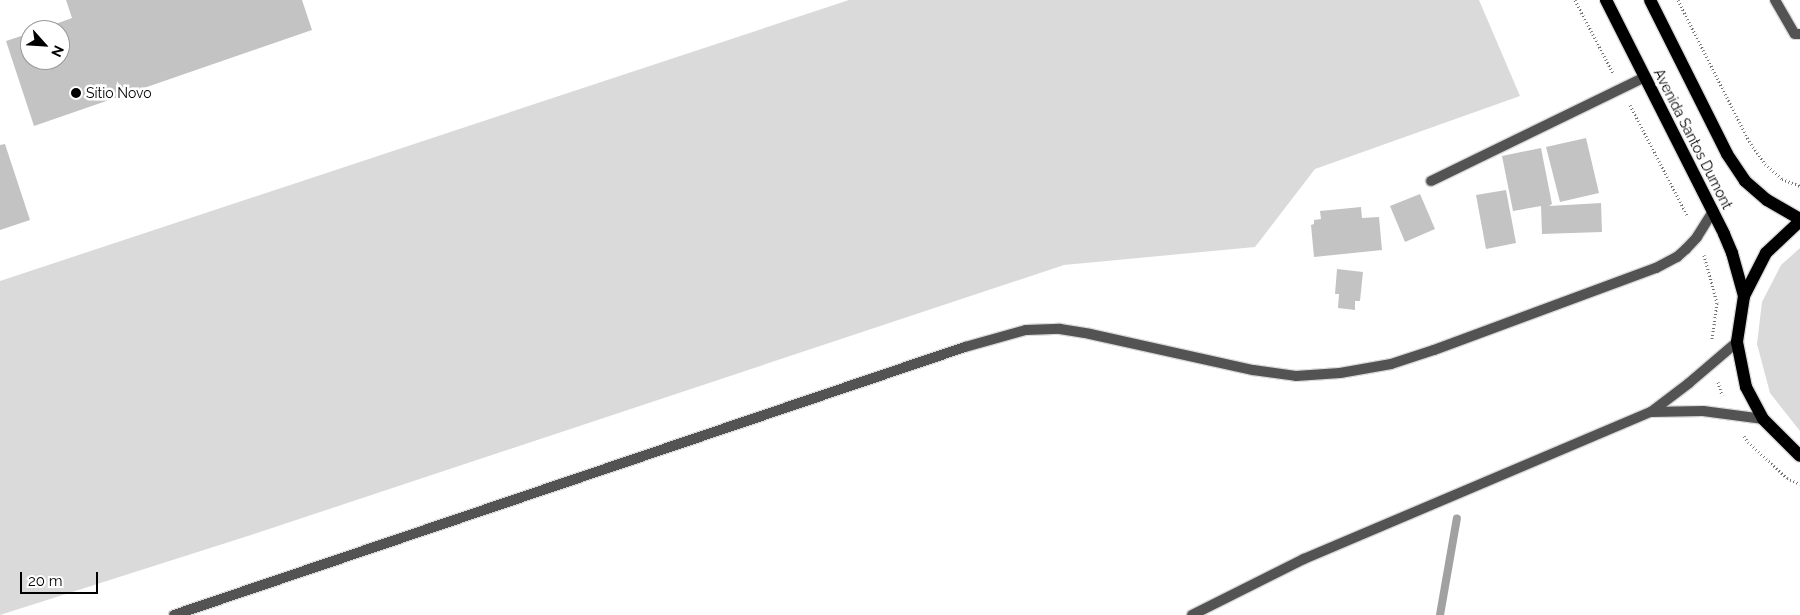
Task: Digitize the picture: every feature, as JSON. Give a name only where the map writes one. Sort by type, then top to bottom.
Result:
[{"type":"main road","name":"Avenida Santos Dumont","points":[[1606,0],[1713,211],[1732,253],[1744,296]]},
{"type":"main road","name":"Avenida Santos Dumont","points":[[1650,0],[1732,160],[1746,181],[1767,200],[1800,220]]},
{"type":"main road","points":[[1800,220],[1766,253],[1744,296],[1737,342],[1746,387],[1763,419],[1800,456]]},
{"type":"street","points":[[1775,0],[1795,34],[1800,34]]},
{"type":"street","points":[[1431,181],[1645,77]]},
{"type":"street","points":[[174,615],[956,350],[1026,330],[1060,329],[1090,334],[1253,370],[1296,376],[1340,373],[1391,364],[1656,268],[1677,257],[1686,249],[1697,237],[1713,211]]},
{"type":"street","points":[[1192,615],[1322,551],[1651,412],[1737,342]]},
{"type":"street","points":[[1651,412],[1703,411],[1763,419]]},
{"type":"path","points":[[1678,0],[1749,141],[1764,164],[1782,179],[1800,186]]},
{"type":"shaded area","points":[[849,0],[1479,0],[1520,96],[1315,169],[1255,247],[1064,265],[251,535],[0,615],[0,281]]},
{"type":"shaded area","points":[[1800,248],[1800,431],[1770,393],[1757,344],[1762,302],[1781,265]]},
{"type":"building","name":"Sítio Novo","points":[[66,0],[302,0],[312,30],[34,126],[6,41],[20,36],[20,70],[70,70],[70,20],[66,20],[72,18]]},
{"type":"building","points":[[1586,138],[1599,193],[1560,202],[1546,147]]},
{"type":"building","points":[[5,144],[30,220],[0,230],[0,145]]},
{"type":"building","points":[[1541,148],[1552,204],[1549,206],[1601,203],[1602,232],[1542,234],[1541,206],[1513,211],[1502,156]]},
{"type":"building","points":[[1506,190],[1516,243],[1486,249],[1476,195]]},
{"type":"building","points":[[1420,194],[1435,229],[1405,242],[1390,206]]},
{"type":"building","points":[[1361,207],[1362,218],[1379,217],[1382,250],[1314,257],[1311,225],[1314,224],[1314,220],[1321,219],[1320,211]]},
{"type":"building","points":[[1337,269],[1363,272],[1360,301],[1355,301],[1355,310],[1338,308],[1339,294],[1335,294]]},
{"type":"waterway","points":[[1440,615],[1457,518]]},
{"type":"place","name":"Sítio Novo","points":[[76,93]]}]
